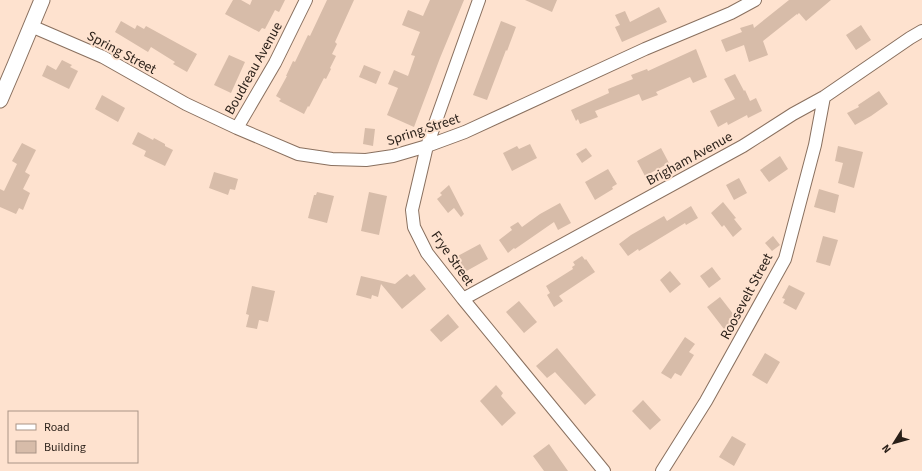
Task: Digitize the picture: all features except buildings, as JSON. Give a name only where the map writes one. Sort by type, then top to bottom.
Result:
[{"type":"street","points":[[0,100],[42,0]]},
{"type":"street","name":"Boudreau Avenue","points":[[237,128],[274,63],[306,0]]},
{"type":"street","name":"Frye Street","points":[[479,0],[427,146],[412,210],[414,227],[427,252],[463,299],[604,471]]},
{"type":"street","name":"Spring Street","points":[[31,26],[103,56],[186,104],[298,154],[366,160],[394,156],[465,132],[645,49],[731,13],[755,0]]},
{"type":"street","name":"Brigham Avenue","points":[[463,299],[743,146],[793,114],[824,97],[922,31]]},
{"type":"street","name":"Roosevelt Street","points":[[662,471],[706,401],[785,259],[815,145],[824,97]]}]
